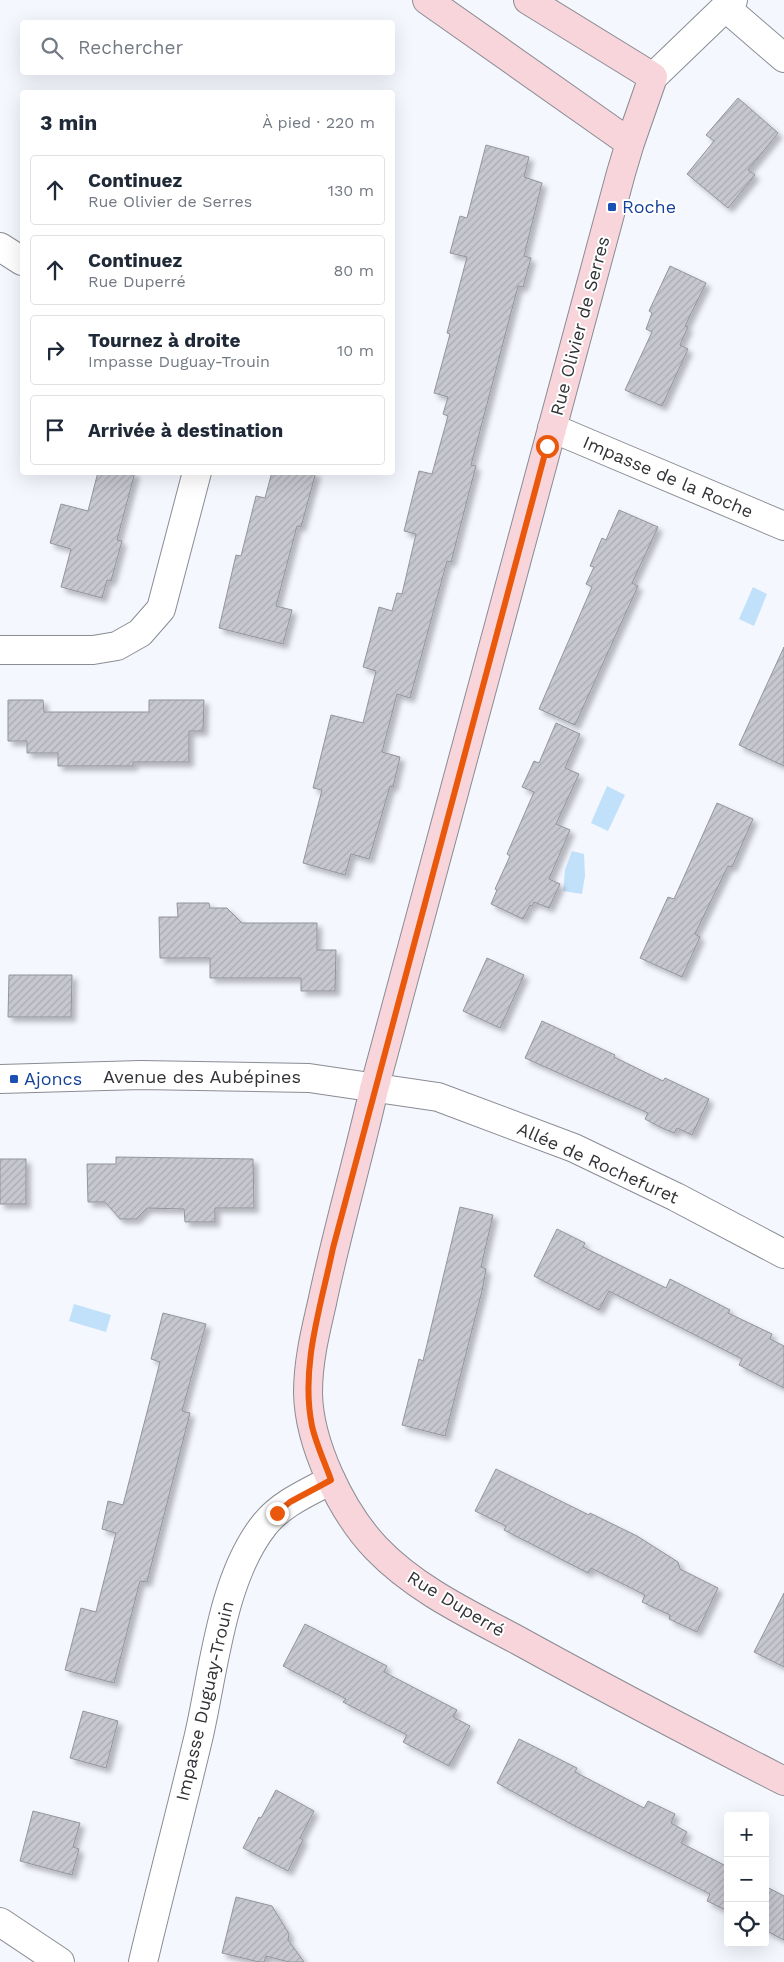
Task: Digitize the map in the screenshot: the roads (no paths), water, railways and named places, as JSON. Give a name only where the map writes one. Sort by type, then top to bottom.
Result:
[{"type":"street","points":[[428,0],[630,143]]},
{"type":"street","points":[[528,0],[653,77],[729,4],[784,58]]},
{"type":"street","name":"Rue Olivier de Serres","points":[[374,1088],[630,143],[653,77]]},
{"type":"street","name":"Impasse de la Roche","points":[[552,428],[784,526]]},
{"type":"street","points":[[0,650],[92,650],[117,646],[140,633],[161,609],[196,475]]},
{"type":"street","name":"Avenue des Aubépines","points":[[0,1079],[141,1075],[310,1078],[374,1088]]},
{"type":"street","name":"Allée de Rochefuret","points":[[374,1088],[438,1097],[574,1148],[676,1197],[784,1254]]},
{"type":"street","name":"Rue Duperré","points":[[374,1088],[362,1142],[333,1248],[310,1361],[308,1394],[312,1427],[331,1480],[351,1517],[377,1548],[411,1578],[443,1600],[600,1686],[784,1781]]},
{"type":"street","name":"Impasse Duguay-Trouin","points":[[143,1962],[199,1734],[229,1594],[252,1545],[266,1523],[290,1502],[331,1480]]},
{"type":"street","points":[[0,1922],[60,1962]]},
{"type":"water","points":[[753,587],[767,594],[754,626],[739,619]]},
{"type":"water","points":[[607,786],[625,795],[608,831],[591,823]]},
{"type":"water","points":[[572,851],[584,854],[585,876],[582,894],[563,891],[565,870]]},
{"type":"water","points":[[74,1304],[111,1315],[106,1332],[69,1321]]},
{"type":"place","name":"Roche","points":[[612,207]]},
{"type":"place","name":"Ajoncs","points":[[14,1079]]}]
